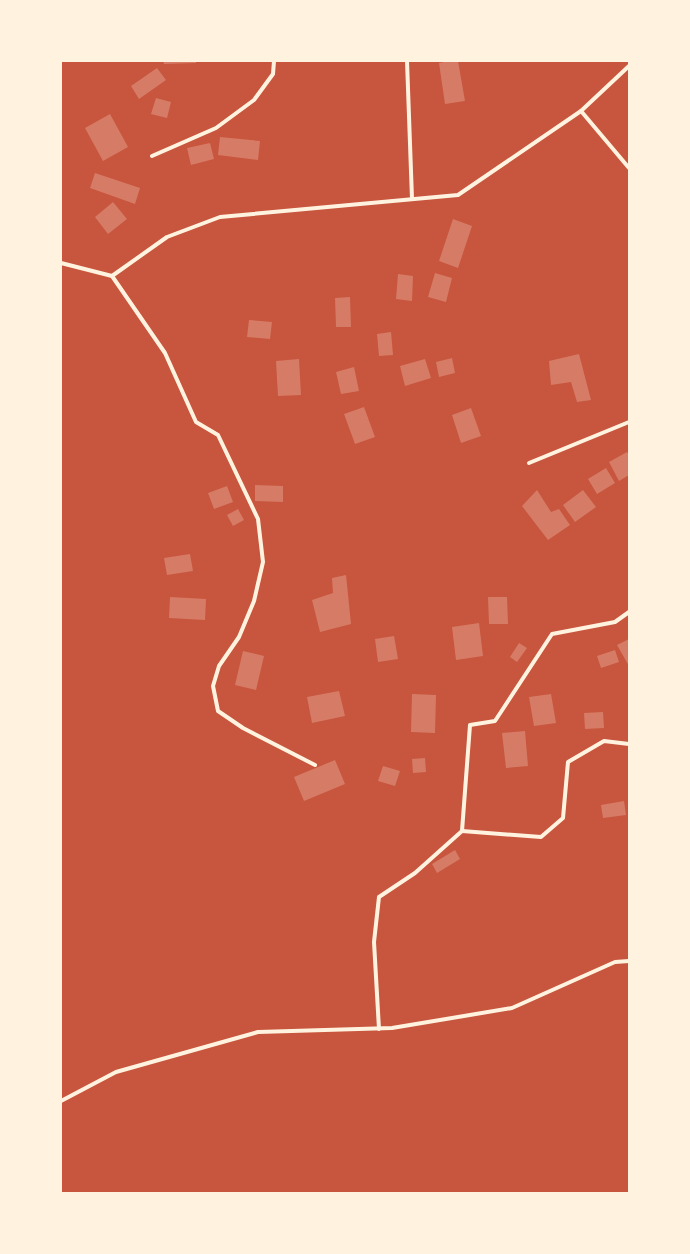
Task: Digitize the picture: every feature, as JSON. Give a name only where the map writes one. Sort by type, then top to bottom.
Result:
[{"type":"street","points":[[152,156],[216,128],[254,100],[272,74],[274,61]]},
{"type":"street","points":[[407,61],[412,199]]},
{"type":"street","points":[[112,276],[167,237],[220,217],[458,195],[581,111],[629,66]]},
{"type":"street","points":[[581,111],[629,168]]},
{"type":"street","points":[[61,263],[112,276],[165,353],[196,422],[218,435],[258,519],[263,562],[254,601],[239,637],[219,666],[213,686],[218,711],[243,728],[315,765]]},
{"type":"street","points":[[529,464],[629,422]]},
{"type":"street","points":[[379,1029],[374,942],[379,897],[414,873],[462,831],[470,725],[495,721],[552,634],[615,622],[629,612]]},
{"type":"street","points":[[462,831],[541,837],[563,818],[568,762],[604,741],[629,744]]},
{"type":"street","points":[[61,1101],[116,1072],[258,1032],[392,1028],[512,1008],[615,962],[629,961]]},
{"type":"building","points":[[163,61],[196,61],[196,63],[164,64]]},
{"type":"building","points":[[458,61],[465,101],[445,104],[439,63]]},
{"type":"building","points":[[157,68],[166,80],[139,99],[131,86]]},
{"type":"building","points":[[156,98],[171,102],[167,118],[151,114]]},
{"type":"building","points":[[110,114],[128,147],[103,161],[85,128]]},
{"type":"building","points":[[220,137],[260,141],[258,160],[218,155]]},
{"type":"building","points":[[210,143],[214,159],[191,165],[187,148]]},
{"type":"building","points":[[95,173],[140,188],[135,204],[90,188]]},
{"type":"building","points":[[113,202],[127,219],[108,234],[95,217]]},
{"type":"building","points":[[453,219],[472,226],[458,268],[439,261]]},
{"type":"building","points":[[435,273],[452,278],[446,302],[428,297]]},
{"type":"building","points":[[398,274],[413,276],[412,301],[396,299]]},
{"type":"building","points":[[350,297],[351,327],[336,327],[335,298]]},
{"type":"building","points":[[249,320],[272,322],[270,339],[247,337]]},
{"type":"building","points":[[391,332],[393,355],[379,356],[377,334]]},
{"type":"building","points":[[579,354],[591,400],[577,402],[571,382],[551,385],[549,361]]},
{"type":"building","points":[[452,358],[455,373],[439,377],[436,362]]},
{"type":"building","points":[[299,359],[301,395],[278,396],[276,361]]},
{"type":"building","points":[[425,359],[431,378],[405,386],[400,366]]},
{"type":"building","points":[[354,367],[359,391],[341,394],[336,372]]},
{"type":"building","points":[[364,407],[375,437],[355,444],[344,414]]},
{"type":"building","points":[[471,408],[481,436],[461,443],[452,415]]},
{"type":"building","points":[[627,452],[629,455],[629,475],[619,481],[609,462]]},
{"type":"building","points":[[606,468],[615,483],[597,494],[588,479]]},
{"type":"building","points":[[255,485],[283,486],[283,502],[255,501]]},
{"type":"building","points":[[227,486],[233,502],[214,509],[208,493]]},
{"type":"building","points":[[537,490],[551,512],[559,509],[570,525],[548,540],[522,506]]},
{"type":"building","points":[[583,490],[596,507],[575,522],[563,505]]},
{"type":"building","points":[[238,509],[244,520],[233,526],[227,515]]},
{"type":"building","points":[[190,554],[193,571],[167,575],[164,558]]},
{"type":"building","points":[[346,575],[351,624],[320,632],[312,600],[333,593],[332,578]]},
{"type":"building","points":[[170,597],[206,599],[205,620],[169,618]]},
{"type":"building","points":[[488,597],[507,597],[508,624],[489,624]]},
{"type":"building","points":[[479,623],[483,656],[456,660],[452,627]]},
{"type":"building","points":[[394,636],[398,659],[378,662],[375,639]]},
{"type":"building","points":[[629,639],[629,666],[617,645]]},
{"type":"building","points":[[519,643],[527,648],[517,662],[510,657]]},
{"type":"building","points":[[615,650],[619,662],[601,668],[597,656]]},
{"type":"building","points":[[243,651],[264,656],[256,690],[235,685]]},
{"type":"building","points":[[339,691],[345,716],[312,723],[307,697]]},
{"type":"building","points":[[412,694],[436,695],[435,733],[411,732]]},
{"type":"building","points":[[551,694],[556,723],[534,726],[529,697]]},
{"type":"building","points":[[603,712],[604,728],[585,729],[584,713]]},
{"type":"building","points":[[525,731],[528,766],[506,768],[502,733]]},
{"type":"building","points":[[425,758],[426,772],[413,773],[412,759]]},
{"type":"building","points":[[335,760],[345,784],[304,801],[294,777]]},
{"type":"building","points":[[383,766],[400,771],[395,786],[378,781]]},
{"type":"building","points":[[624,801],[626,815],[603,818],[601,805]]},
{"type":"building","points":[[455,850],[460,859],[437,873],[432,864]]}]
